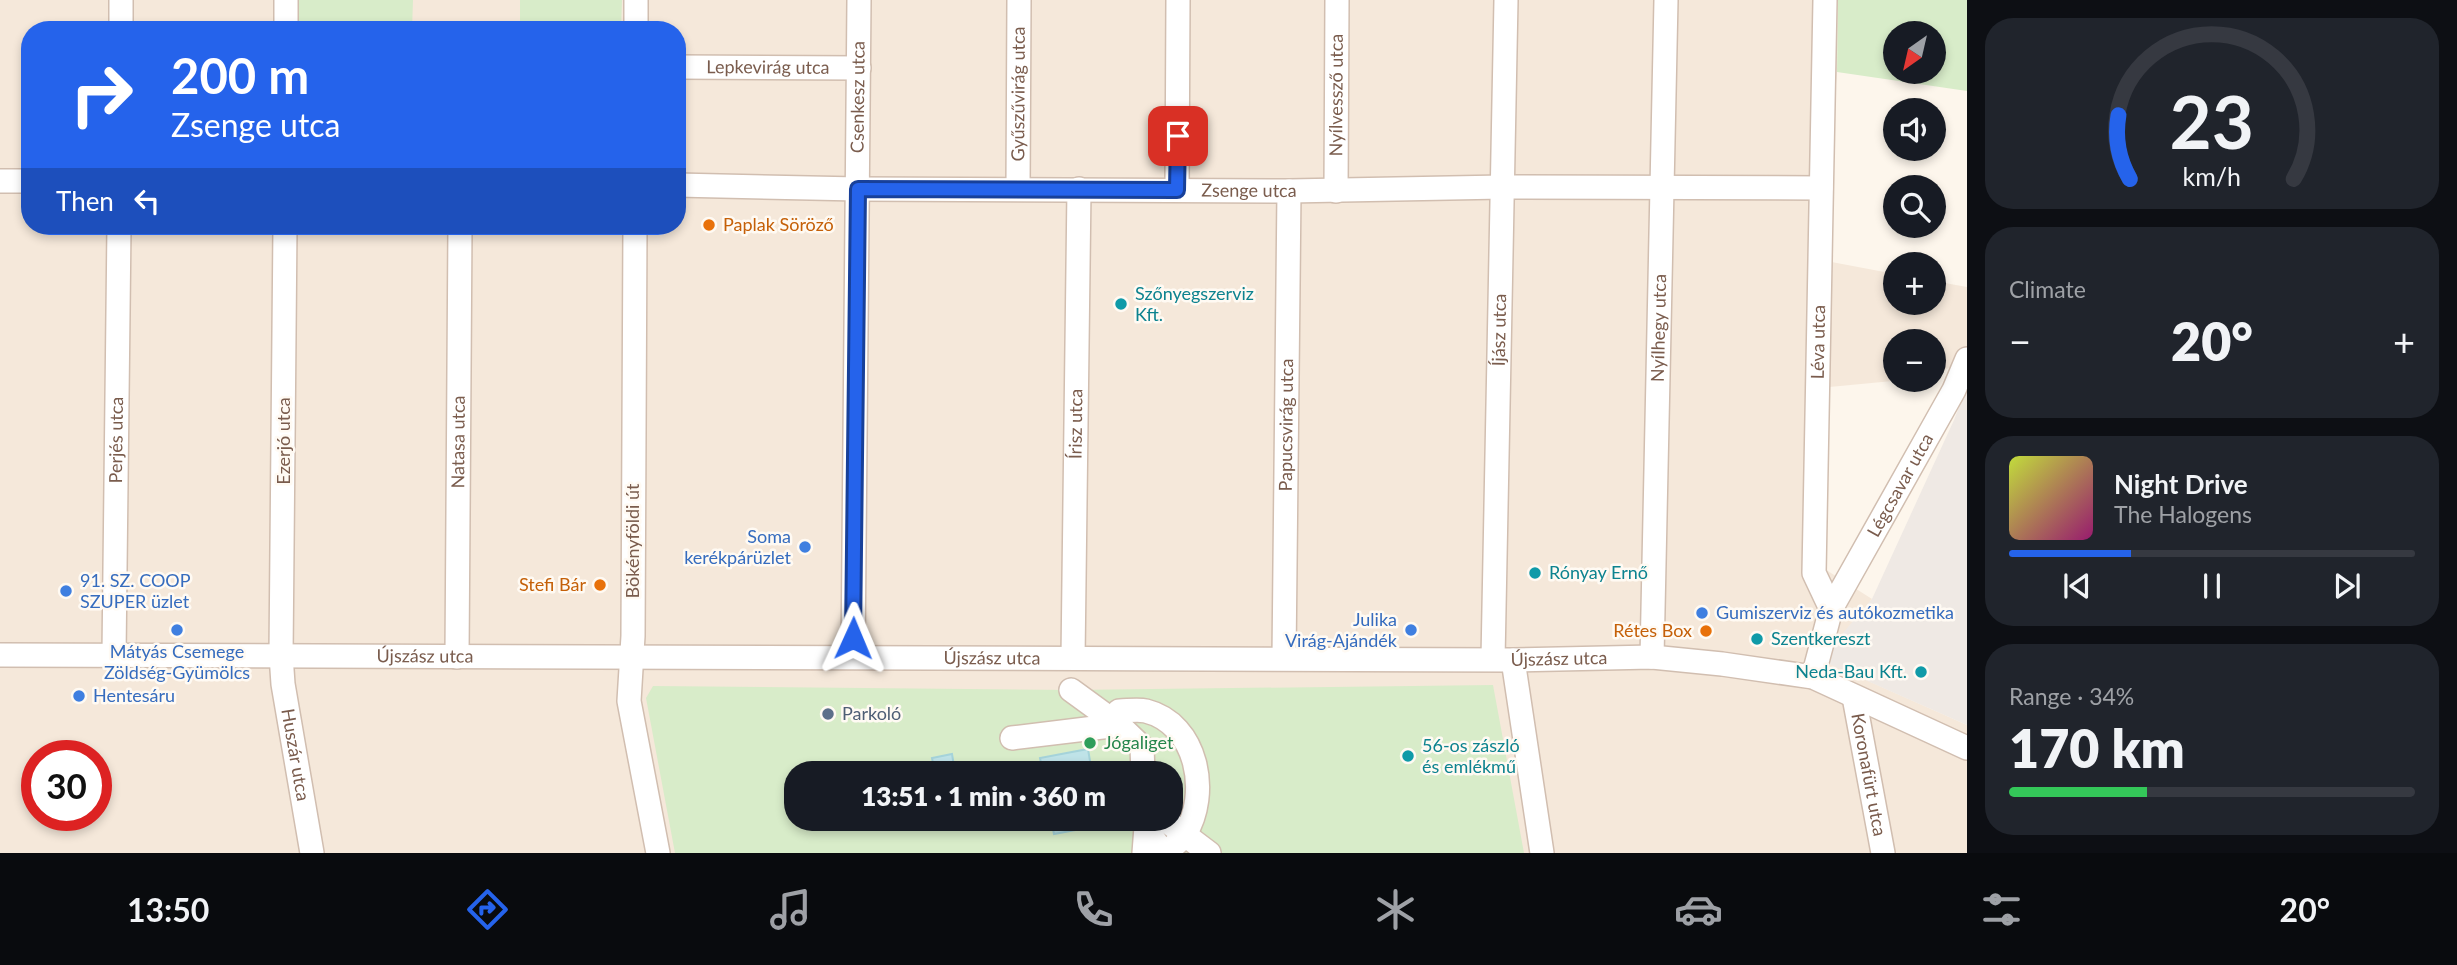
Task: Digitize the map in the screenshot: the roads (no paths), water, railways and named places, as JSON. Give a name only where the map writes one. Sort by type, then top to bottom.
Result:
[{"type":"street","points":[[121,0],[121,21]]},
{"type":"street","points":[[286,0],[286,21]]},
{"type":"street","points":[[636,0],[636,21]]},
{"type":"street","name":"Csenkesz utca","points":[[853,657],[859,0]]},
{"type":"street","name":"Gyűszűvirág utca","points":[[1018,188],[1019,0]]},
{"type":"street","points":[[1177,190],[1178,0]]},
{"type":"street","name":"Nyílvessző utca","points":[[1336,191],[1337,0]]},
{"type":"street","name":"Íjász utca","points":[[1506,0],[1503,187],[1503,660],[1542,853]]},
{"type":"street","name":"Nyílhegy utca","points":[[1652,657],[1666,0]]},
{"type":"street","name":"Léva utca","points":[[1825,0],[1814,573],[1831,609]]},
{"type":"street","name":"Lepkevirág utca","points":[[686,67],[859,68]]},
{"type":"street","points":[[0,181],[21,181]]},
{"type":"street","name":"Zsenge utca","points":[[686,185],[858,189],[1289,191],[1503,187],[1821,188]]},
{"type":"street","name":"Írisz utca","points":[[1073,658],[1079,189]]},
{"type":"street","name":"Papucsvirág utca","points":[[1284,658],[1289,191]]},
{"type":"street","name":"Perjés utca","points":[[114,655],[119,235]]},
{"type":"street","name":"Ezerjó utca","points":[[281,656],[285,235]]},
{"type":"street","name":"Natasa utca","points":[[457,657],[460,235]]},
{"type":"street","name":"Bökényföldi út","points":[[635,235],[632,657],[629,701],[658,853]]},
{"type":"street","name":"Légcsavar utca","points":[[1831,609],[1960,392],[1967,359]]},
{"type":"street","points":[[1813,677],[1831,609]]},
{"type":"street","name":"Újszász utca","points":[[0,655],[1503,660],[1652,657],[1813,677],[1967,748]]},
{"type":"street","name":"Huszár utca","points":[[281,656],[283,684],[312,853]]},
{"type":"street","points":[[1071,690],[1119,709],[1142,747],[1143,761]]},
{"type":"street","name":"Koronafürt utca","points":[[1854,697],[1883,853]]},
{"type":"street","points":[[1013,738],[1147,702],[1178,732],[1191,752],[1197,769],[1196,804],[1184,834],[1164,853],[1155,831]]},
{"type":"street","points":[[1144,853],[1150,831]]},
{"type":"street","points":[[1176,831],[1209,853]]},
{"type":"water","points":[[1088,749],[1090,761],[1041,761],[1040,758]]},
{"type":"water","points":[[952,754],[953,761],[933,761],[932,758]]},
{"type":"place","name":"Paplak Söröző","points":[[709,225]]},
{"type":"place","name":"Szőnyegszerviz Kft.","points":[[1121,304]]},
{"type":"place","name":"Soma kerékpárüzlet","points":[[805,547]]},
{"type":"place","name":"Rónyay Ernő","points":[[1535,573]]},
{"type":"place","name":"Stefi Bár","points":[[600,585]]},
{"type":"place","name":"91. SZ. COOP SZUPER üzlet","points":[[66,591]]},
{"type":"place","name":"Gumiszerviz és autókozmetika","points":[[1702,613]]},
{"type":"place","name":"Mátyás Csemege Zöldség-Gyümölcs","points":[[177,630]]},
{"type":"place","name":"Julika Virág-Ajándék","points":[[1411,630]]},
{"type":"place","name":"Rétes Box","points":[[1706,631]]},
{"type":"place","name":"Szentkereszt","points":[[1757,639]]},
{"type":"place","name":"Neda-Bau Kft.","points":[[1921,672]]},
{"type":"place","name":"Hentesáru","points":[[79,696]]},
{"type":"place","name":"Parkoló","points":[[828,714]]},
{"type":"place","name":"Jógaliget","points":[[1090,743]]},
{"type":"place","name":"56-os zászló és emlékmű","points":[[1408,756]]}]
